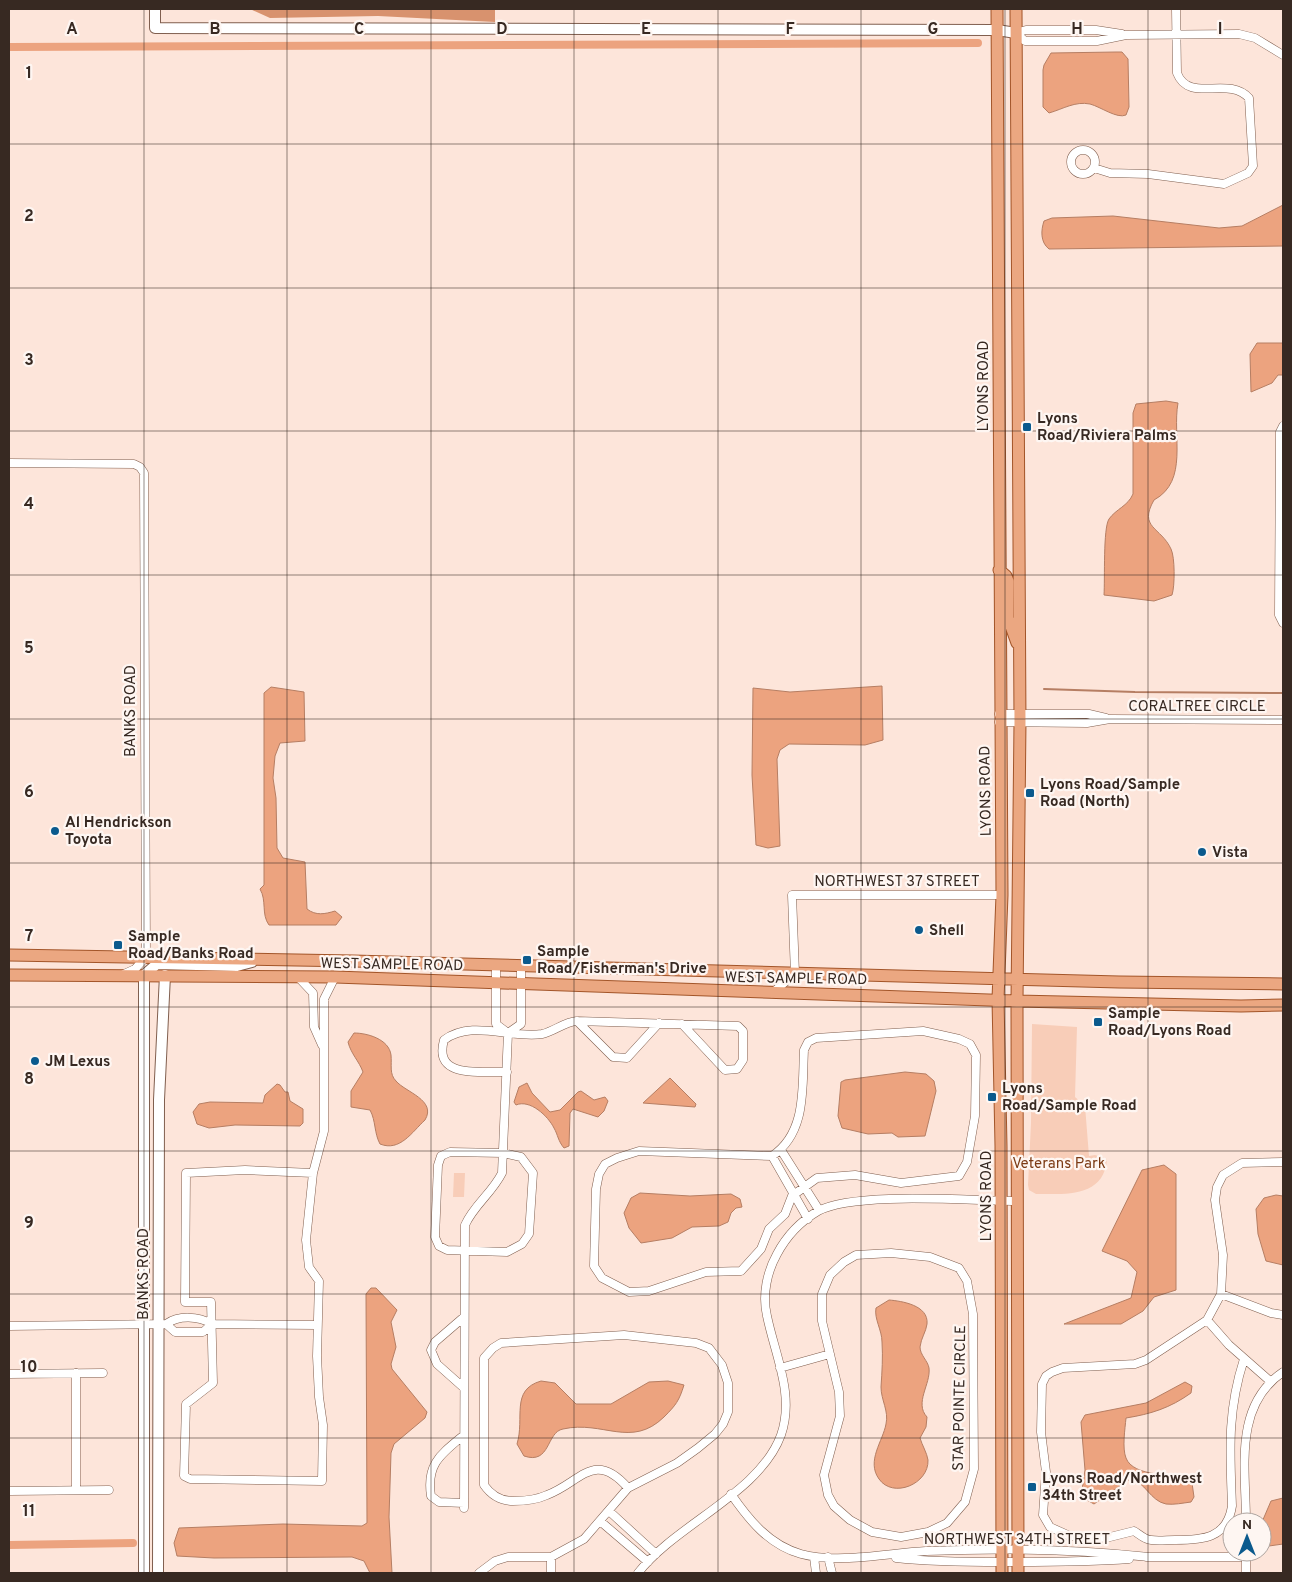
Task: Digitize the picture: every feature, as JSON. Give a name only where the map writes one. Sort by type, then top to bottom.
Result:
[{"type":"main road","name":"LYONS ROAD","points":[[997,9],[999,718],[1002,894],[998,999],[1001,1201],[1002,1562]]},
{"type":"main road","points":[[1016,9],[1020,651],[1017,980],[1018,1562]]},
{"type":"main road","points":[[997,239],[1018,238]]},
{"type":"main road","points":[[999,570],[1003,572],[1008,581],[1008,618],[1020,651]]},
{"type":"main road","name":"WEST SAMPLE ROAD","points":[[9,955],[263,959],[1017,980],[1283,984]]},
{"type":"main road","name":"WEST SAMPLE ROAD","points":[[9,975],[298,977],[496,982],[1017,1001],[1241,1006],[1283,1004]]},
{"type":"street","points":[[155,9],[155,28],[997,30],[1016,33],[1025,41],[1096,41],[1126,35],[1239,34],[1255,38],[1283,55]]},
{"type":"street","points":[[1094,168],[1110,173],[1170,176],[1224,184],[1248,173],[1253,166],[1249,98],[1237,88],[1188,88],[1180,82],[1177,73],[1176,9]]},
{"type":"street","points":[[1283,426],[1280,432],[1279,606],[1279,615],[1283,623]]},
{"type":"street","name":"BANKS ROAD","points":[[9,463],[134,464],[140,467],[144,473],[146,957]]},
{"type":"street","name":"CORALTREE CIRCLE","points":[[999,718],[1089,714],[1110,719],[1283,720]]},
{"type":"street","name":"NORTHWEST 37 STREET","points":[[795,974],[792,894],[1002,894]]},
{"type":"street","points":[[120,976],[135,969],[146,957]]},
{"type":"street","points":[[144,975],[158,964],[237,966],[263,959]]},
{"type":"street","points":[[496,965],[496,1024],[508,1033]]},
{"type":"street","points":[[508,1033],[521,1024],[521,966]]},
{"type":"street","points":[[772,993],[795,974]]},
{"type":"street","name":"BANKS ROAD","points":[[144,975],[144,1573]]},
{"type":"street","name":"BANKS ROAD","points":[[158,1573],[162,1324],[159,1100],[165,975]]},
{"type":"street","points":[[298,977],[313,993],[314,1026],[324,1049]]},
{"type":"street","points":[[313,1173],[245,1170],[186,1173],[185,1302],[211,1302],[213,1383],[186,1404],[184,1476],[190,1479],[322,1481],[323,1425],[319,1397],[317,1325],[319,1281],[309,1267],[306,1240],[313,1173],[324,1131],[324,999],[335,978]]},
{"type":"street","points":[[577,1020],[613,1058],[627,1058],[659,1023]]},
{"type":"street","points":[[507,1072],[455,1070],[444,1062],[441,1051],[444,1040],[462,1030],[541,1034],[577,1020],[738,1026],[744,1031],[743,1060],[737,1069],[725,1070],[682,1024]]},
{"type":"street","points":[[923,1031],[960,1038],[970,1044],[976,1055],[976,1116],[967,1162],[958,1176],[902,1183],[840,1174],[817,1178],[795,1194],[785,1214],[768,1229],[761,1248],[741,1271],[706,1272],[648,1291],[628,1292],[602,1278],[594,1266],[596,1188],[599,1174],[605,1164],[617,1158],[646,1151],[772,1156],[781,1150],[791,1138],[800,1114],[804,1050],[808,1042],[816,1038],[923,1031]]},
{"type":"street","points":[[464,1435],[445,1450],[433,1464],[430,1474],[431,1496],[439,1502],[464,1506],[465,1225],[470,1213],[495,1186],[502,1173],[508,1033]]},
{"type":"street","points":[[781,1150],[820,1210]]},
{"type":"street","points":[[450,1152],[503,1153],[521,1156],[533,1173],[529,1234],[522,1244],[507,1252],[464,1252],[447,1250],[439,1246],[435,1237],[438,1165],[441,1156],[450,1152]]},
{"type":"street","points":[[772,1156],[808,1219]]},
{"type":"street","points":[[1244,1359],[1232,1403],[1230,1426],[1232,1506],[1230,1517],[1215,1534],[1201,1540],[1149,1540],[1134,1531],[1106,1538],[1070,1536],[1050,1528],[1043,1515],[1046,1472],[1040,1432],[1042,1384],[1046,1376],[1063,1368],[1135,1364],[1146,1360],[1207,1320],[1221,1294],[1223,1255],[1215,1200],[1217,1186],[1223,1176],[1242,1163],[1283,1162]]},
{"type":"street","points":[[638,1573],[656,1554],[763,1466],[781,1434],[786,1396],[766,1315],[765,1298],[767,1278],[773,1261],[783,1243],[820,1210],[852,1201],[1018,1201]]},
{"type":"street","name":"STAR POINTE CIRCLE","points":[[891,1253],[930,1257],[959,1268],[967,1281],[973,1314],[974,1469],[965,1502],[948,1523],[928,1532],[901,1537],[872,1532],[850,1520],[834,1506],[828,1495],[824,1475],[840,1416],[839,1392],[830,1354],[822,1321],[822,1294],[830,1276],[844,1262],[856,1254],[891,1253]]},
{"type":"street","points":[[1221,1294],[1271,1313],[1283,1315]]},
{"type":"street","points":[[464,1317],[434,1342],[431,1350],[437,1364],[464,1388]]},
{"type":"street","points":[[9,1326],[162,1324],[174,1318],[202,1318],[212,1324],[317,1325]]},
{"type":"street","points":[[1207,1320],[1244,1359],[1270,1382]]},
{"type":"street","points":[[162,1324],[175,1332],[203,1332],[212,1324]]},
{"type":"street","points":[[479,1573],[495,1561],[508,1557],[551,1557],[584,1539],[628,1488],[677,1463],[698,1448],[723,1424],[728,1412],[728,1383],[722,1365],[709,1348],[696,1343],[624,1335],[501,1343],[493,1348],[484,1358],[484,1485],[488,1491],[502,1500],[527,1501],[548,1495],[585,1471],[607,1471],[618,1476],[628,1488]]},
{"type":"street","points":[[780,1368],[830,1354]]},
{"type":"street","points":[[1246,1512],[1246,1434],[1250,1414],[1257,1398],[1270,1382],[1283,1372]]},
{"type":"street","points":[[9,1374],[103,1373]]},
{"type":"street","points":[[76,1374],[76,1490]]},
{"type":"street","points":[[9,1491],[109,1490]]},
{"type":"street","name":"NORTHWEST 34TH STREET","points":[[730,1494],[762,1532],[779,1545],[800,1554],[814,1557],[886,1557],[924,1551],[1002,1562],[1018,1562],[1095,1561],[1222,1555]]},
{"type":"street","points":[[608,1511],[656,1554]]},
{"type":"street","points":[[600,1521],[648,1562]]},
{"type":"street","name":"NORTHWEST 34TH STREET","points":[[1002,1562],[1018,1562],[1097,1552],[1149,1557]]},
{"type":"street","points":[[551,1557],[551,1573]]},
{"type":"street","points":[[814,1557],[816,1573]]},
{"type":"street","points":[[828,1557],[832,1573]]},
{"type":"green space","name":"Veterans Park","points":[[1032,1024],[1077,1027],[1075,1097],[1085,1106],[1089,1156],[1095,1155],[1107,1159],[1104,1172],[1099,1181],[1081,1191],[1059,1194],[1036,1194],[1029,1190]]},
{"type":"green space","points":[[454,1173],[465,1173],[464,1197],[453,1197]]},
{"type":"shaded area","points":[[250,9],[495,9],[495,22],[378,16],[270,18]]},
{"type":"shaded area","points":[[1122,52],[1128,59],[1129,107],[1126,115],[1118,115],[1085,103],[1074,104],[1049,113],[1043,107],[1043,70],[1051,53]]},
{"type":"shaded area","points":[[1283,205],[1283,246],[1049,249],[1044,243],[1042,236],[1044,221],[1052,218],[1113,216],[1219,228],[1242,226]]},
{"type":"shaded area","points":[[1257,343],[1283,343],[1283,375],[1278,375],[1272,383],[1251,392],[1250,354]]},
{"type":"shaded area","points":[[1166,401],[1178,403],[1175,470],[1172,481],[1165,492],[1154,500],[1148,516],[1153,527],[1171,549],[1174,572],[1172,595],[1154,601],[1104,595],[1107,524],[1109,519],[1128,502],[1133,494],[1133,413],[1136,404]]},
{"type":"shaded area","points":[[882,686],[883,740],[865,745],[789,744],[780,750],[777,759],[780,846],[768,848],[756,845],[752,775],[753,688],[790,692]]},
{"type":"shaded area","points":[[271,687],[304,692],[305,741],[280,743],[275,756],[273,778],[276,798],[277,848],[283,858],[305,862],[307,909],[321,914],[335,911],[342,917],[336,925],[269,925],[265,916],[260,889],[264,885],[264,693]]},
{"type":"shaded area","points":[[354,1033],[377,1038],[386,1045],[391,1055],[394,1078],[400,1085],[418,1097],[427,1107],[428,1113],[425,1120],[400,1143],[387,1146],[380,1144],[370,1110],[351,1107],[351,1091],[363,1072],[348,1042]]},
{"type":"shaded area","points":[[905,1072],[926,1074],[934,1081],[936,1091],[925,1136],[898,1137],[892,1133],[868,1134],[842,1128],[838,1116],[841,1082]]},
{"type":"shaded area","points":[[670,1078],[696,1104],[695,1107],[643,1103]]},
{"type":"shaded area","points":[[527,1083],[532,1093],[550,1112],[560,1110],[581,1091],[594,1100],[605,1097],[608,1101],[604,1111],[598,1117],[573,1109],[570,1113],[569,1146],[564,1148],[551,1123],[543,1114],[533,1106],[527,1104],[516,1105],[514,1102],[519,1087]]},
{"type":"shaded area","points":[[277,1084],[285,1092],[288,1092],[290,1101],[303,1109],[303,1123],[300,1126],[235,1125],[209,1128],[197,1124],[193,1112],[199,1104],[210,1102],[263,1103],[265,1095]]},
{"type":"shaded area","points":[[1164,1165],[1176,1174],[1176,1290],[1154,1297],[1143,1311],[1121,1324],[1064,1324],[1131,1298],[1137,1272],[1127,1261],[1102,1251],[1142,1170]]},
{"type":"shaded area","points":[[640,1193],[690,1196],[731,1194],[740,1199],[742,1207],[736,1208],[731,1213],[728,1222],[719,1226],[692,1227],[672,1238],[641,1243],[629,1228],[624,1213],[631,1198]]},
{"type":"shaded area","points":[[1276,1195],[1283,1196],[1283,1265],[1266,1261],[1258,1234],[1256,1209],[1264,1198]]},
{"type":"shaded area","points":[[371,1288],[376,1288],[397,1310],[391,1322],[396,1347],[391,1364],[392,1369],[427,1412],[425,1418],[394,1444],[391,1453],[389,1517],[392,1573],[370,1573],[364,1561],[352,1557],[214,1558],[177,1556],[174,1543],[179,1528],[283,1524],[362,1526],[367,1523],[366,1294]]},
{"type":"shaded area","points":[[889,1300],[907,1303],[919,1308],[924,1312],[927,1324],[920,1347],[929,1368],[922,1400],[923,1412],[927,1417],[926,1427],[920,1438],[928,1460],[927,1469],[917,1482],[901,1488],[885,1485],[875,1472],[874,1465],[876,1451],[887,1419],[881,1387],[882,1338],[876,1316],[876,1308]]},
{"type":"shaded area","points":[[541,1381],[555,1383],[576,1404],[611,1404],[649,1382],[668,1381],[684,1385],[679,1399],[674,1406],[652,1426],[640,1431],[628,1432],[577,1427],[563,1429],[558,1431],[544,1452],[533,1458],[524,1456],[517,1444],[520,1406],[525,1391],[531,1385]]},
{"type":"shaded area","points":[[1185,1382],[1192,1386],[1191,1393],[1176,1403],[1144,1415],[1126,1418],[1124,1449],[1126,1458],[1137,1469],[1155,1474],[1191,1476],[1194,1497],[1191,1502],[1166,1504],[1160,1502],[1140,1483],[1130,1479],[1094,1504],[1085,1499],[1082,1490],[1085,1470],[1081,1422],[1085,1415],[1146,1403]]},
{"type":"shaded area","points":[[1283,1498],[1283,1544],[1272,1546],[1272,1512],[1266,1512],[1271,1501]]},
{"type":"waterway","points":[[9,47],[978,43]]},
{"type":"waterway","points":[[1044,689],[1283,693]]},
{"type":"waterway","points":[[9,1545],[133,1543]]},
{"type":"place","name":"Lyons Road/Riviera Palms","points":[[1027,427]]},
{"type":"place","name":"Lyons Road/Sample Road (North)","points":[[1030,793]]},
{"type":"place","name":"Al Hendrickson Toyota","points":[[55,831]]},
{"type":"place","name":"Vista","points":[[1202,852]]},
{"type":"place","name":"Shell","points":[[919,930]]},
{"type":"place","name":"Sample Road/Banks Road","points":[[118,945]]},
{"type":"place","name":"Sample Road/Fisherman's Drive","points":[[527,960]]},
{"type":"place","name":"Sample Road/Lyons Road","points":[[1098,1022]]},
{"type":"place","name":"JM Lexus","points":[[35,1061]]},
{"type":"place","name":"Lyons Road/Sample Road","points":[[992,1097]]},
{"type":"place","name":"Lyons Road/Northwest 34th Street","points":[[1032,1487]]}]
